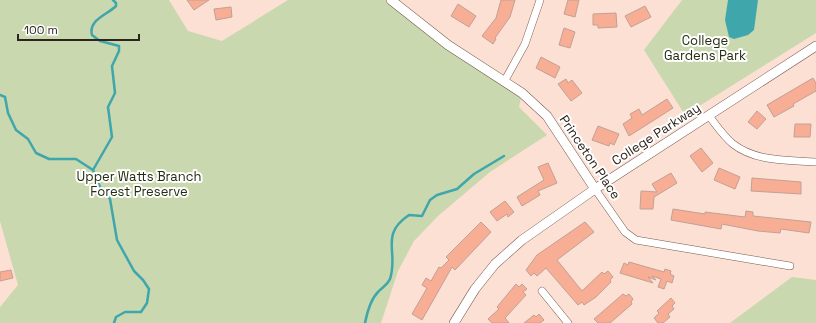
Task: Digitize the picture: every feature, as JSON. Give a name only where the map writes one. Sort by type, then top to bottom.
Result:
[{"type":"street","points":[[504,82],[525,44],[540,0]]},
{"type":"street","name":"Princeton Place","points":[[396,2],[448,45],[522,93],[547,116],[625,232],[636,240],[790,266]]},
{"type":"street","name":"College Parkway","points":[[454,323],[474,289],[495,264],[522,240],[595,189],[816,46]]},
{"type":"street","points":[[709,116],[732,144],[749,154],[760,157],[816,162]]},
{"type":"street","points":[[542,291],[568,323]]},
{"type":"green space","name":"Upper Watts Branch Forest Preserve","points":[[0,0],[169,0],[188,31],[222,41],[288,0],[391,0],[522,93],[519,107],[547,135],[490,172],[438,216],[414,241],[398,271],[381,323],[0,323],[0,307],[18,285],[0,221]]},
{"type":"green space","name":"College Gardens Park","points":[[682,0],[816,0],[816,33],[685,115],[644,50]]},
{"type":"green space","points":[[792,277],[816,280],[816,323],[730,323]]},
{"type":"water","points":[[728,0],[758,0],[754,30],[748,35],[734,39],[729,37],[725,20]]},
{"type":"building","points":[[187,0],[209,0],[194,10]]},
{"type":"building","points":[[501,0],[515,0],[510,17],[495,38],[496,39],[493,44],[482,36],[496,18]]},
{"type":"building","points":[[568,0],[579,0],[575,17],[564,14]]},
{"type":"building","points":[[458,4],[476,16],[469,27],[451,16]]},
{"type":"building","points":[[645,6],[651,17],[631,27],[625,16]]},
{"type":"building","points":[[231,7],[232,17],[216,20],[214,9]]},
{"type":"building","points":[[616,13],[617,27],[598,28],[598,25],[593,25],[593,14]]},
{"type":"building","points":[[564,28],[575,32],[570,48],[559,45]]},
{"type":"building","points":[[541,57],[560,67],[555,78],[536,68]]},
{"type":"building","points":[[813,78],[816,83],[816,91],[774,117],[767,105]]},
{"type":"building","points":[[566,79],[568,83],[572,80],[582,93],[571,101],[558,84]]},
{"type":"building","points":[[667,99],[673,108],[629,136],[623,124],[632,118],[630,114],[639,109],[642,115]]},
{"type":"building","points":[[757,111],[766,119],[757,129],[748,122]]},
{"type":"building","points":[[795,124],[811,124],[810,137],[794,137]]},
{"type":"building","points":[[598,126],[619,134],[614,145],[610,143],[609,146],[592,140]]},
{"type":"building","points":[[701,148],[713,163],[702,172],[690,156]]},
{"type":"building","points":[[548,163],[557,183],[538,191],[540,195],[522,206],[517,197],[544,180],[538,167]]},
{"type":"building","points":[[719,168],[740,177],[735,189],[714,180]]},
{"type":"building","points":[[671,173],[677,183],[654,197],[653,209],[640,209],[641,191],[657,192],[652,184]]},
{"type":"building","points":[[752,178],[801,182],[801,194],[751,191]]},
{"type":"building","points":[[505,201],[514,212],[508,217],[507,214],[497,221],[490,212]]},
{"type":"building","points":[[673,209],[705,214],[705,212],[745,217],[746,211],[753,212],[753,216],[811,222],[809,233],[781,229],[780,233],[758,231],[722,224],[721,229],[671,220]]},
{"type":"building","points":[[481,222],[491,232],[455,270],[452,267],[422,320],[412,314],[427,288],[422,285],[426,278],[431,281],[439,267],[441,268],[449,260],[446,257]]},
{"type":"building","points":[[585,222],[594,232],[557,260],[582,291],[602,272],[604,274],[608,271],[613,277],[610,280],[611,282],[596,297],[584,305],[582,302],[578,305],[546,268],[537,276],[534,273],[531,276],[526,270],[537,255]]},
{"type":"building","points":[[629,262],[664,272],[665,269],[671,271],[670,274],[674,276],[672,283],[667,281],[664,289],[658,287],[661,279],[652,276],[656,280],[648,277],[653,283],[620,273],[624,263],[628,265]]},
{"type":"building","points":[[11,270],[13,278],[0,281],[0,272]]},
{"type":"building","points":[[516,284],[519,287],[522,284],[527,289],[523,292],[526,295],[505,318],[509,323],[492,323],[488,319],[499,309],[497,307]]},
{"type":"building","points":[[623,294],[626,296],[629,294],[633,299],[631,302],[632,304],[610,323],[598,323],[594,319]]},
{"type":"building","points":[[671,298],[675,303],[672,306],[674,309],[668,314],[670,317],[663,323],[658,323],[654,318],[659,313],[657,311]]},
{"type":"building","points":[[539,314],[544,320],[540,323],[524,323],[534,315],[536,317]]},
{"type":"waterway","points":[[93,170],[112,137],[108,107],[115,93],[112,66],[119,51],[119,46],[100,41],[92,35],[92,30],[95,22],[116,6],[116,3],[113,0]]},
{"type":"waterway","points":[[0,95],[5,97],[8,113],[16,130],[28,139],[36,153],[49,159],[76,159],[93,170],[100,187],[110,199],[117,240],[134,271],[149,289],[147,303],[141,312],[125,312],[116,317],[114,323]]},
{"type":"waterway","points":[[365,323],[373,298],[390,279],[393,260],[392,237],[400,222],[409,215],[422,216],[430,200],[437,195],[457,189],[474,174],[504,156]]}]
